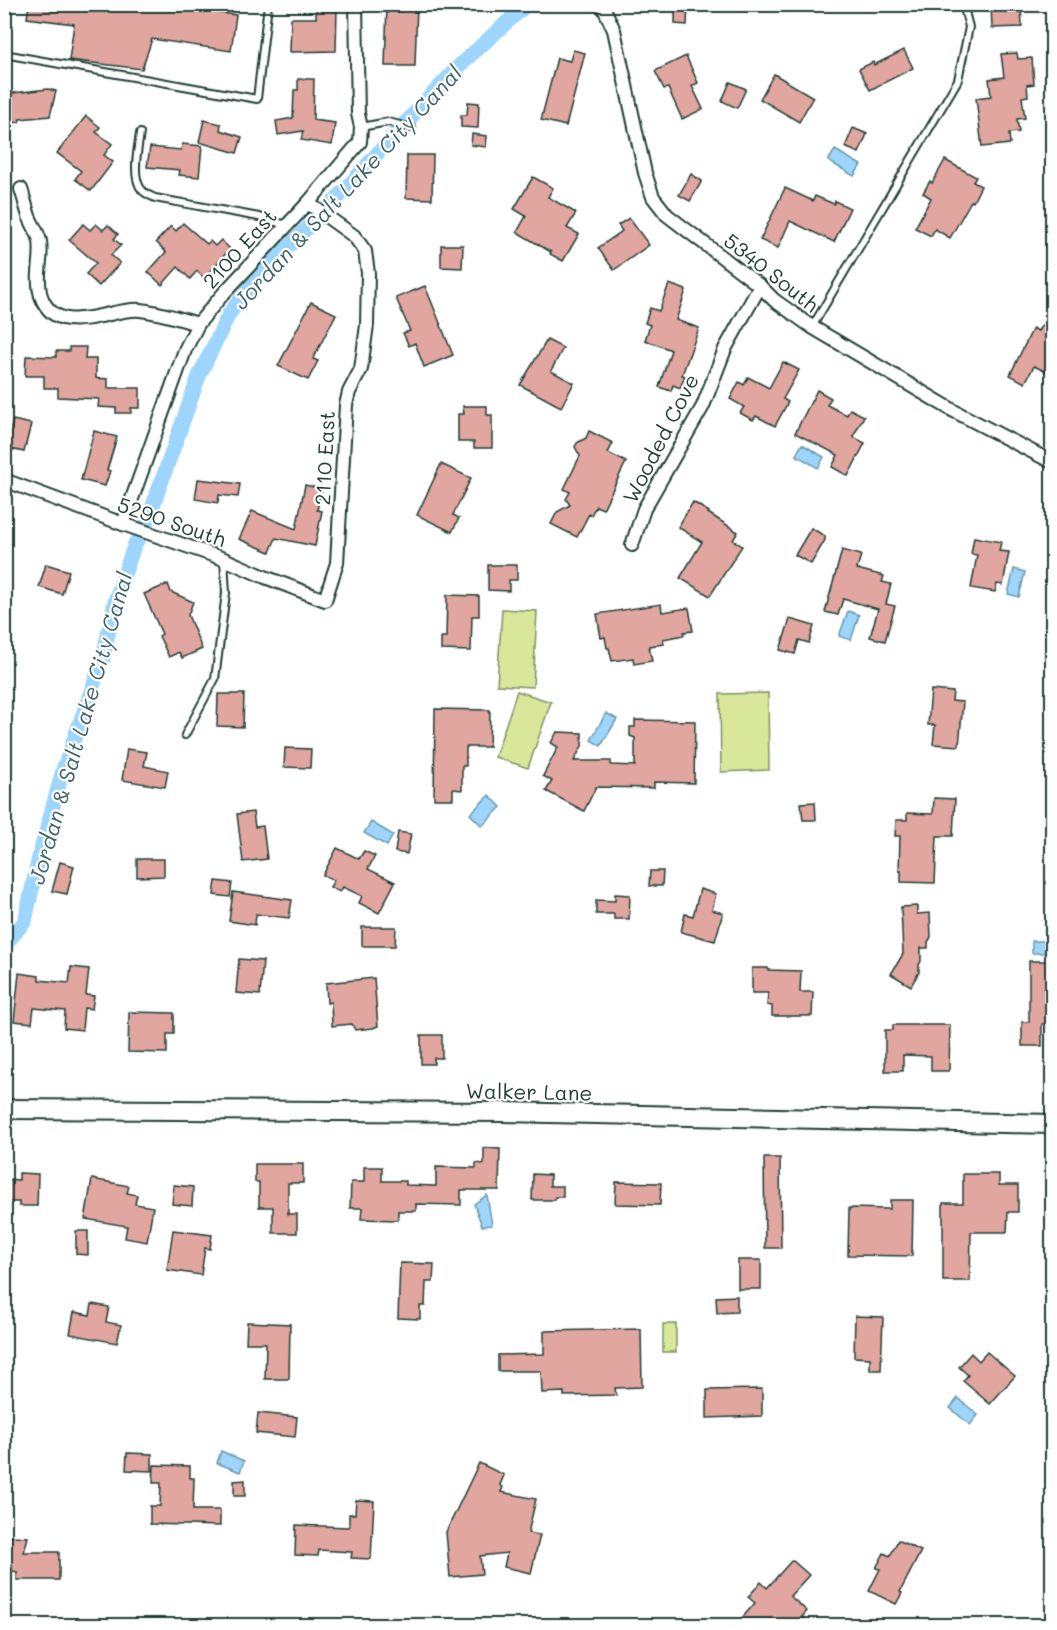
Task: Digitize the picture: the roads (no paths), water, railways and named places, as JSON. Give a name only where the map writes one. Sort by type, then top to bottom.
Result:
[{"type":"street","name":"2100 East","points":[[123,525],[185,350],[198,324],[286,225],[312,206],[360,142],[356,4]]},
{"type":"street","name":"5340 South","points":[[602,4],[614,30],[645,173],[653,197],[667,215],[760,286],[774,300],[812,327],[954,411],[1053,462]]},
{"type":"street","points":[[21,189],[40,242],[39,289],[47,307],[55,314],[83,320],[126,310],[139,310],[198,324]]},
{"type":"street","name":"2110 East","points":[[312,206],[354,236],[365,251],[369,273],[367,325],[361,369],[349,392],[346,405],[337,563],[325,600]]},
{"type":"street","name":"Wooded Cove","points":[[632,545],[644,509],[703,406],[725,349],[760,286]]},
{"type":"street","name":"5290 South","points":[[4,480],[123,525],[224,559],[325,600]]},
{"type":"street","name":"Walker Lane","points":[[4,1109],[502,1112],[1053,1124]]},
{"type":"lane","points":[[4,54],[257,99],[268,4]]},
{"type":"lane","points":[[812,327],[958,80],[969,27],[963,4]]},
{"type":"lane","points":[[361,127],[388,122],[412,128]]},
{"type":"lane","points":[[140,133],[136,164],[138,182],[142,191],[155,198],[259,217],[286,225]]},
{"type":"lane","points":[[185,735],[215,679],[226,593],[224,559]]},
{"type":"water","points":[[835,150],[861,165],[854,176],[828,161]]},
{"type":"water","points":[[802,444],[824,457],[818,468],[796,455]]},
{"type":"water","points":[[1014,569],[1025,572],[1019,597],[1008,594]]},
{"type":"water","points":[[848,611],[859,615],[851,640],[839,636]]},
{"type":"water","points":[[606,713],[617,719],[601,746],[591,740]]},
{"type":"water","points":[[489,795],[501,807],[482,826],[470,814]]},
{"type":"water","points":[[371,822],[393,835],[387,846],[364,833]]},
{"type":"water","points":[[1032,941],[1052,941],[1052,953],[1032,953]]},
{"type":"water","points":[[487,1195],[492,1225],[482,1226],[474,1204]]},
{"type":"water","points":[[958,1398],[978,1415],[970,1425],[950,1408]]},
{"type":"water","points":[[221,1451],[244,1461],[240,1472],[217,1463]]},
{"type":"waterway","name":"Jordan & Salt Lake City Canal","points":[[146,525],[199,376],[229,314],[261,273],[337,199],[461,64],[527,4]]},
{"type":"waterway","name":"Jordan & Salt Lake City Canal","points":[[4,946],[25,921],[39,857],[63,770],[103,658],[115,601],[138,539]]}]
